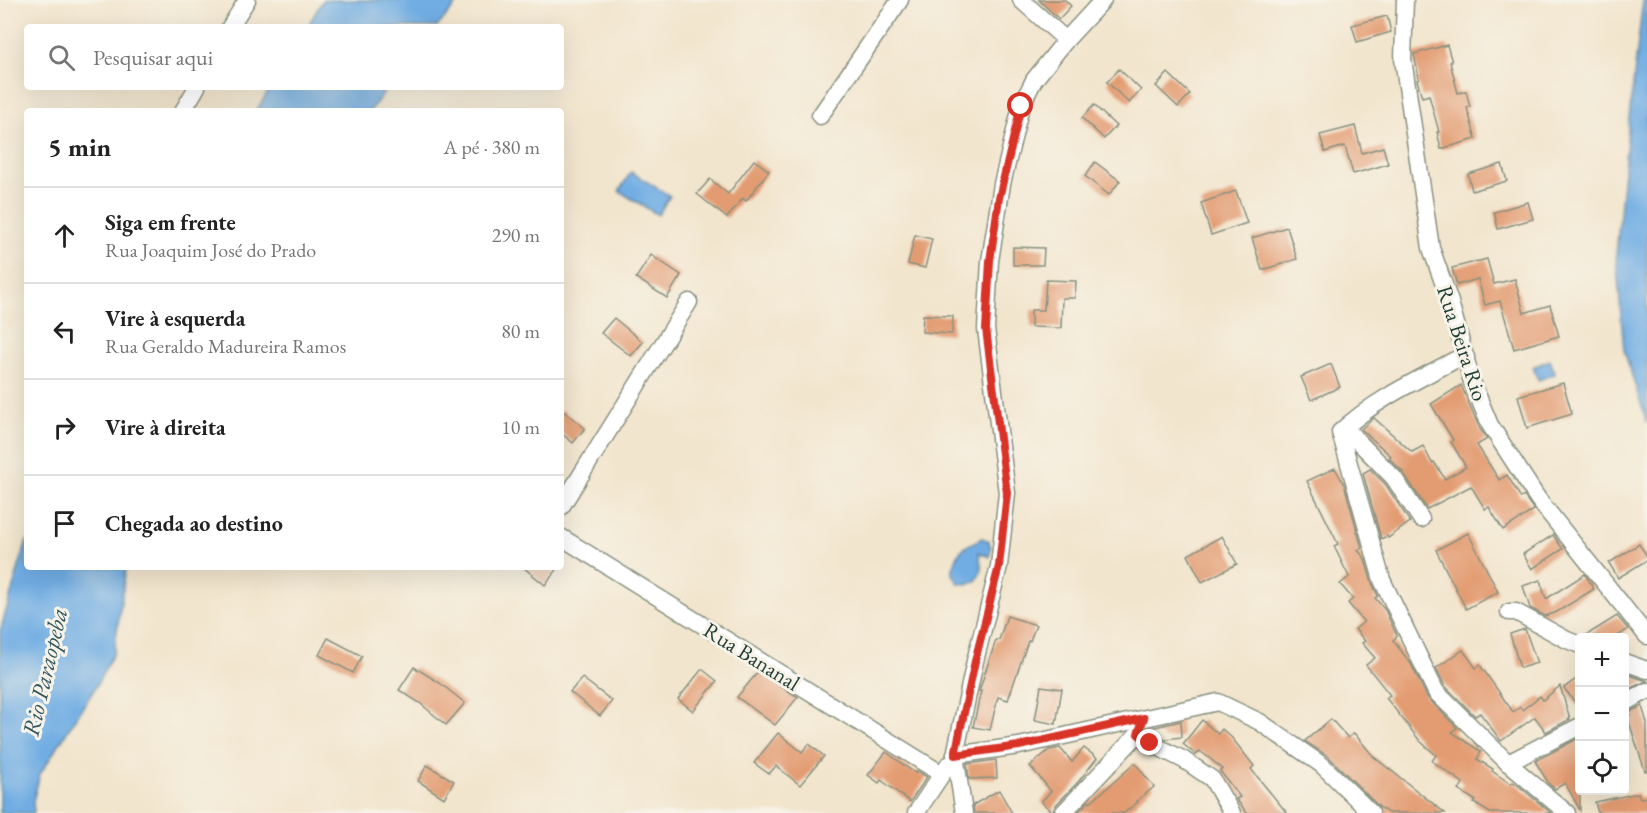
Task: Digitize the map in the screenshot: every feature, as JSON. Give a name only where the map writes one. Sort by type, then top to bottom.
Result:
[{"type":"street","points":[[232,24],[247,0]]},
{"type":"street","points":[[820,116],[900,0]]},
{"type":"street","points":[[1021,0],[1066,40]]},
{"type":"street","points":[[964,813],[955,755],[999,566],[1007,493],[986,329],[990,261],[999,198],[1021,106],[1034,80],[1066,40],[1103,0]]},
{"type":"street","name":"Rua Beira Rio","points":[[1405,0],[1403,59],[1431,248],[1450,302],[1472,382],[1490,425],[1538,499],[1647,636]]},
{"type":"street","points":[[185,108],[195,90]]},
{"type":"street","points":[[564,502],[689,302]]},
{"type":"street","points":[[1466,357],[1455,360],[1389,396],[1356,417],[1340,432],[1382,580],[1436,692],[1508,763],[1567,813]]},
{"type":"street","points":[[1345,428],[1394,477],[1421,519]]},
{"type":"street","name":"Rua Bananal","points":[[564,539],[942,774]]},
{"type":"street","points":[[1509,612],[1516,612],[1575,643]]},
{"type":"street","points":[[1629,664],[1647,670]]},
{"type":"street","points":[[1629,701],[1647,692]]},
{"type":"street","points":[[916,813],[955,755],[1141,726],[1218,702],[1260,722],[1322,765],[1371,813]]},
{"type":"street","points":[[1063,813],[1141,726]]},
{"type":"street","points":[[1141,726],[1150,743],[1184,760],[1212,779],[1232,813]]},
{"type":"street","points":[[1508,763],[1575,729]]},
{"type":"water","points":[[323,0],[460,0],[440,24],[309,24]]},
{"type":"water","points":[[1643,0],[1647,0],[1647,423],[1624,350],[1616,255]]},
{"type":"water","points":[[269,90],[386,90],[372,108],[258,108]]},
{"type":"water","points":[[631,172],[670,196],[658,215],[619,191]]},
{"type":"water","points":[[1550,360],[1555,374],[1538,380],[1533,367]]},
{"type":"water","points":[[982,538],[989,541],[991,549],[989,557],[979,552],[982,570],[976,581],[967,584],[958,583],[952,572],[961,550]]},
{"type":"water","name":"Rio Paraopeba","points":[[24,550],[24,570],[126,570],[114,652],[95,688],[40,774],[33,801],[34,813],[0,813],[0,631]]},
{"type":"building","points":[[1039,0],[1065,0],[1071,6],[1059,19]]},
{"type":"building","points":[[1387,16],[1391,32],[1357,42],[1352,25]]},
{"type":"building","points":[[1447,45],[1458,93],[1466,91],[1470,107],[1467,108],[1476,139],[1441,149],[1429,95],[1422,97],[1417,80],[1419,79],[1414,54]]},
{"type":"building","points":[[1119,69],[1141,90],[1129,103],[1107,82]]},
{"type":"building","points":[[1168,73],[1190,94],[1178,107],[1156,86]]},
{"type":"building","points":[[1094,105],[1116,126],[1104,139],[1082,118]]},
{"type":"building","points":[[1355,126],[1362,153],[1383,147],[1388,164],[1353,174],[1345,146],[1325,152],[1320,135]]},
{"type":"building","points":[[754,160],[769,171],[746,201],[743,198],[727,218],[697,194],[710,179],[728,194]]},
{"type":"building","points":[[1095,162],[1120,181],[1109,195],[1085,176]]},
{"type":"building","points":[[1502,164],[1507,181],[1472,191],[1468,174]]},
{"type":"building","points":[[1236,191],[1247,223],[1211,235],[1201,203]]},
{"type":"building","points":[[1528,202],[1533,219],[1498,229],[1494,212]]},
{"type":"building","points":[[1287,227],[1297,259],[1262,270],[1252,238]]},
{"type":"building","points":[[915,235],[932,239],[925,268],[908,264]]},
{"type":"building","points":[[1013,247],[1044,248],[1043,265],[1013,265]]},
{"type":"building","points":[[651,255],[681,275],[667,298],[636,278]]},
{"type":"building","points":[[1487,259],[1494,284],[1515,279],[1524,313],[1550,305],[1559,336],[1514,349],[1500,301],[1485,305],[1478,279],[1457,285],[1452,268]]},
{"type":"building","points":[[1046,280],[1076,281],[1075,298],[1062,298],[1061,328],[1031,327],[1031,310],[1044,310]]},
{"type":"building","points":[[923,315],[953,316],[952,334],[922,332]]},
{"type":"building","points":[[614,318],[643,342],[631,356],[601,333]]},
{"type":"building","points":[[1331,364],[1340,387],[1311,400],[1301,377]]},
{"type":"building","points":[[1563,383],[1572,414],[1527,428],[1518,396]]},
{"type":"building","points":[[1461,385],[1480,429],[1487,439],[1477,445],[1499,480],[1507,475],[1521,498],[1524,496],[1534,510],[1503,530],[1489,507],[1485,509],[1471,486],[1427,509],[1403,472],[1389,458],[1391,456],[1361,429],[1374,418],[1412,452],[1423,446],[1432,463],[1434,462],[1445,479],[1466,467],[1431,404]]},
{"type":"building","points":[[564,411],[585,428],[573,443],[564,436]]},
{"type":"building","points":[[1335,468],[1344,484],[1362,548],[1358,550],[1365,559],[1378,596],[1375,598],[1385,610],[1397,636],[1393,640],[1411,664],[1427,697],[1457,728],[1452,732],[1481,752],[1477,759],[1511,784],[1513,782],[1520,787],[1551,813],[1490,813],[1474,803],[1476,801],[1459,790],[1463,783],[1432,761],[1436,755],[1420,741],[1386,698],[1390,695],[1366,665],[1375,658],[1362,643],[1365,641],[1355,629],[1364,622],[1348,603],[1353,599],[1340,584],[1349,577],[1334,546],[1338,544],[1307,481]]},
{"type":"building","points":[[1370,469],[1386,485],[1410,522],[1388,538],[1387,536],[1381,539],[1363,473]]},
{"type":"building","points":[[1468,533],[1498,592],[1466,609],[1436,550]]},
{"type":"building","points":[[1553,535],[1563,549],[1532,569],[1523,554]]},
{"type":"building","points":[[1222,536],[1237,564],[1202,582],[1188,555]]},
{"type":"building","points":[[1639,544],[1647,560],[1618,578],[1609,563]]},
{"type":"building","points":[[527,570],[557,570],[545,585]]},
{"type":"building","points":[[1585,574],[1594,589],[1557,612],[1545,616],[1530,608],[1523,586],[1540,580],[1546,599]]},
{"type":"building","points":[[1007,616],[1036,625],[1028,641],[1008,700],[998,697],[990,730],[973,727],[981,691],[979,691],[996,640],[999,640]]},
{"type":"building","points":[[1617,616],[1628,629],[1622,633],[1590,633]]},
{"type":"building","points":[[1525,629],[1537,663],[1520,668],[1510,634]]},
{"type":"building","points":[[328,638],[362,656],[353,673],[319,655]]},
{"type":"building","points":[[1463,650],[1476,668],[1480,665],[1513,712],[1520,707],[1522,710],[1540,696],[1543,700],[1560,686],[1570,719],[1546,732],[1535,717],[1501,741],[1480,713],[1475,716],[1445,686],[1436,668]]},
{"type":"building","points":[[414,667],[440,683],[465,703],[446,725],[420,703],[399,690]]},
{"type":"building","points":[[702,669],[717,681],[693,711],[678,699]]},
{"type":"building","points":[[758,672],[798,697],[775,725],[737,697]]},
{"type":"building","points":[[1629,675],[1647,681],[1629,689]]},
{"type":"building","points":[[582,678],[612,701],[600,716],[570,692]]},
{"type":"building","points":[[1575,680],[1575,702],[1564,688]]},
{"type":"building","points":[[1041,686],[1062,689],[1056,724],[1035,720]]},
{"type":"building","points":[[1642,706],[1647,723],[1647,771],[1645,771],[1629,722],[1629,712]]},
{"type":"building","points":[[1331,719],[1348,738],[1354,733],[1374,757],[1445,813],[1388,813],[1378,806],[1329,757],[1305,741]]},
{"type":"building","points":[[1202,720],[1218,734],[1222,729],[1232,738],[1254,766],[1251,769],[1287,813],[1247,813],[1236,799],[1240,797],[1220,771],[1223,769],[1200,751],[1196,755],[1183,744]]},
{"type":"building","points":[[1181,721],[1182,737],[1165,739],[1151,731],[1151,728]]},
{"type":"building","points":[[778,733],[802,752],[809,744],[824,756],[800,785],[776,766],[769,774],[754,763]]},
{"type":"building","points":[[1575,740],[1575,795],[1580,795],[1580,810],[1565,783],[1555,789],[1549,784],[1535,761]]},
{"type":"building","points":[[1060,748],[1072,762],[1084,748],[1097,758],[1055,806],[1053,812],[1041,802],[1051,791],[1030,766],[1049,750]]},
{"type":"building","points":[[886,752],[915,773],[917,771],[927,777],[910,802],[881,780],[879,783],[868,775]]},
{"type":"building","points":[[996,760],[997,778],[969,779],[967,764]]},
{"type":"building","points":[[1135,763],[1154,787],[1138,802],[1124,813],[1077,813],[1089,801]]},
{"type":"building","points":[[427,765],[454,781],[444,798],[418,781]]},
{"type":"building","points":[[999,790],[1012,813],[974,813],[973,805]]},
{"type":"building","points":[[1638,793],[1640,798],[1647,797],[1647,813],[1598,813],[1595,802]]},
{"type":"route","points":[[1021,106],[999,198],[990,261],[986,329],[1007,493],[999,566],[975,661],[955,755],[1019,746],[1144,718],[1138,734],[1150,743]]}]
